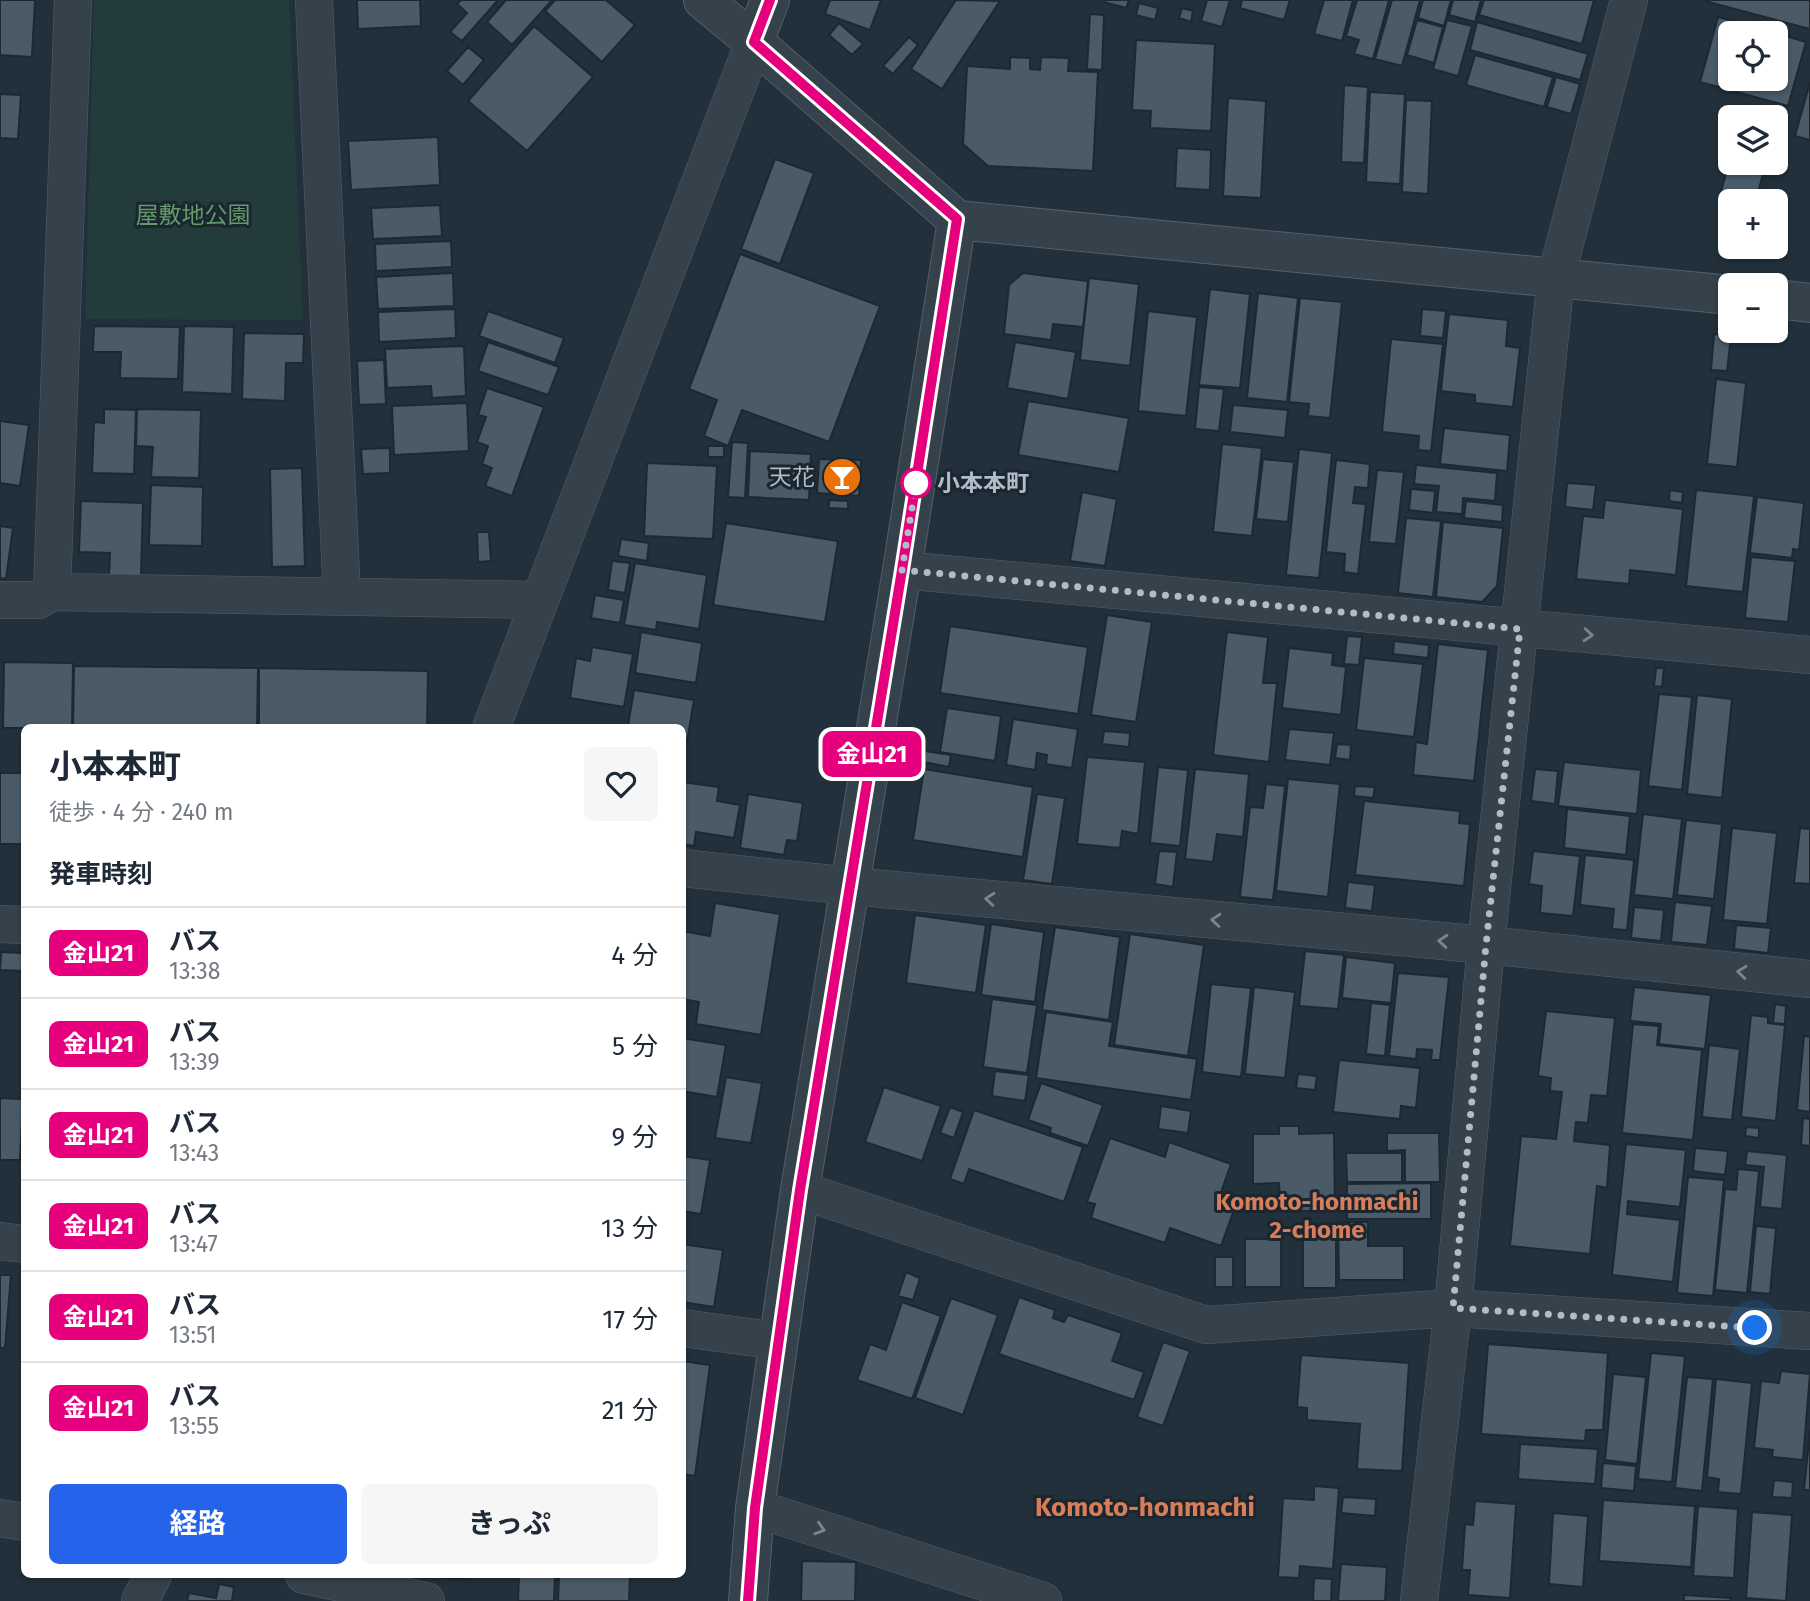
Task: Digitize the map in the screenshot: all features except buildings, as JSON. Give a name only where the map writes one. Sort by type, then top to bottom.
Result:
[{"type":"street","points":[[52,592],[73,0]]},
{"type":"street","points":[[314,0],[342,597]]},
{"type":"street","points":[[703,0],[957,219],[1718,294]]},
{"type":"street","points":[[492,724],[770,0]]},
{"type":"street","points":[[1419,1601],[1453,1308],[1486,945],[1556,277],[1629,0]]},
{"type":"street","points":[[748,1601],[755,1508],[800,1190],[957,219]]},
{"type":"street","points":[[1788,300],[1810,303]]},
{"type":"street","points":[[902,570],[1810,655]]},
{"type":"street","points":[[0,600],[38,600],[52,592],[539,600]]},
{"type":"street","points":[[686,868],[1486,945],[1810,979]]},
{"type":"street","points":[[0,924],[21,925]]},
{"type":"street","points":[[800,1190],[1206,1325],[1453,1308],[1810,1331]]},
{"type":"street","points":[[0,1241],[21,1244]]},
{"type":"street","points":[[686,1329],[778,1341]]},
{"type":"street","points":[[755,1508],[1043,1601]]},
{"type":"street","points":[[0,1518],[21,1522]]},
{"type":"street","points":[[139,1601],[151,1578]]},
{"type":"street","points":[[318,1578],[426,1601]]},
{"type":"green space","name":"屋敷地公園","points":[[94,0],[289,0],[303,320],[85,319]]},
{"type":"bus line","name":"金山21","points":[[748,1601],[755,1508],[800,1190],[957,219],[754,42],[770,0]]},
{"type":"place","name":"天花","points":[[842,477]]},
{"type":"place","name":"小本本町","points":[[916,483]]},
{"type":"district","name":"Komoto-honmachi 2-chome","points":[[1317,1216]]},
{"type":"district","name":"Komoto-honmachi","points":[[1145,1507]]},
{"type":"route","points":[[916,483],[902,570],[1520,629],[1486,945],[1453,1308],[1755,1328]]}]
